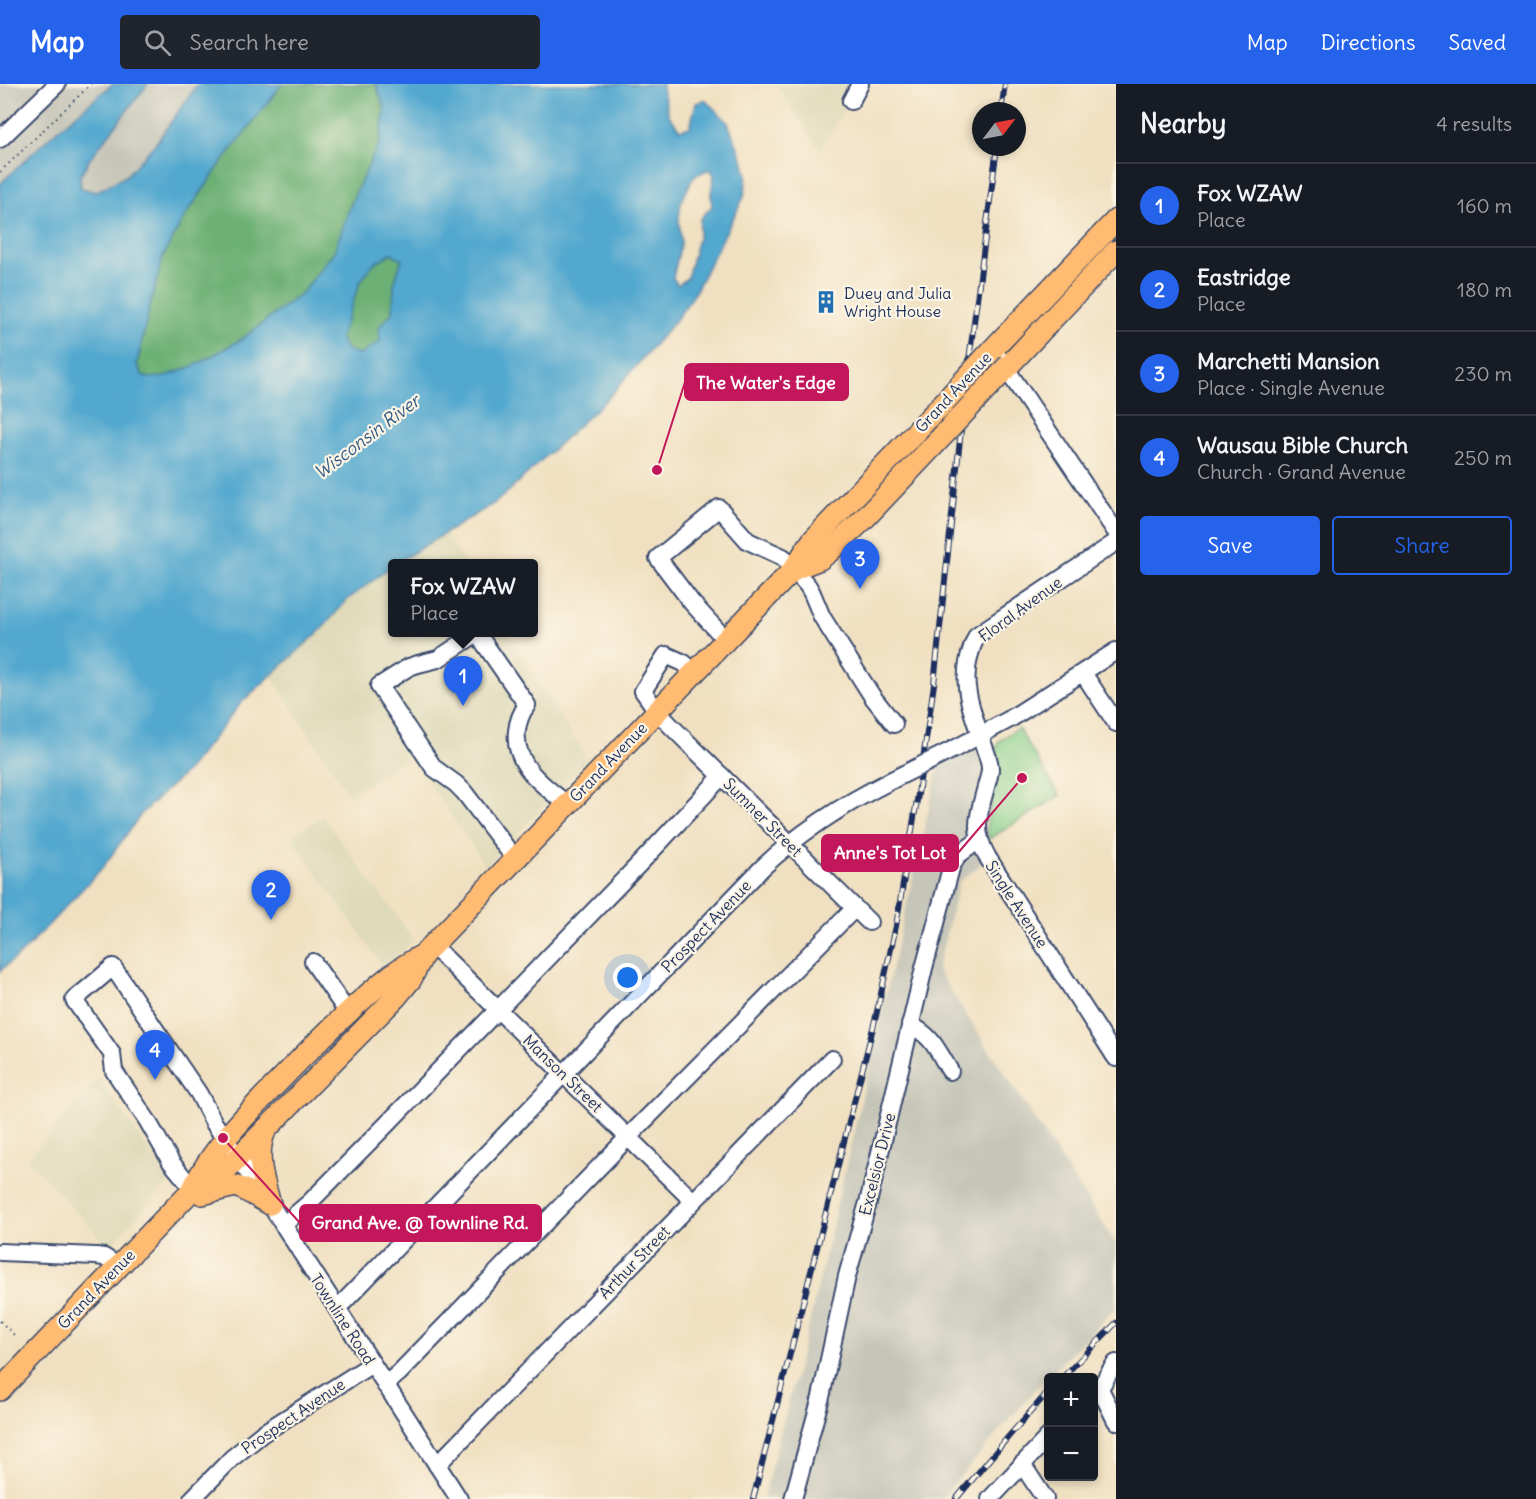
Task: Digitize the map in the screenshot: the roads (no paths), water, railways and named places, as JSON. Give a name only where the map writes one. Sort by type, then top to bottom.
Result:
[{"type":"main road","name":"Grand Avenue","points":[[232,1149],[262,1099],[348,1013],[394,972],[427,950],[794,569],[813,540],[1116,220]]},
{"type":"main road","name":"Grand Avenue","points":[[794,569],[820,559],[864,519],[1116,251]]},
{"type":"main road","name":"Grand Avenue","points":[[0,1390],[188,1194],[202,1171],[268,1127],[404,988],[427,950]]},
{"type":"main road","points":[[268,1127],[261,1141],[260,1158],[270,1204]]},
{"type":"main road","points":[[188,1194],[235,1186],[270,1204]]},
{"type":"street","points":[[0,139],[57,84]]},
{"type":"street","points":[[851,101],[860,84]]},
{"type":"street","points":[[993,348],[1001,373],[1116,532]]},
{"type":"street","points":[[726,640],[692,603],[658,558],[719,508],[748,542],[779,554],[794,569],[812,593],[822,617],[859,676],[894,724]]},
{"type":"street","name":"Floral Avenue","points":[[980,735],[970,707],[966,685],[970,649],[977,636],[1116,542]]},
{"type":"street","points":[[471,637],[438,659],[409,667],[380,686],[434,768],[464,792],[515,859]]},
{"type":"street","points":[[480,637],[527,705],[520,717],[516,735],[525,764],[542,785],[567,804]]},
{"type":"street","name":"Prospect Avenue","points":[[337,1309],[762,868],[790,843],[838,809],[1010,719],[1116,651]]},
{"type":"street","points":[[657,711],[643,691],[666,655],[684,663],[694,674]]},
{"type":"street","points":[[1083,673],[1116,723]]},
{"type":"street","name":"Sumner Street","points":[[657,711],[869,922]]},
{"type":"street","name":"Single Avenue","points":[[980,735],[990,768],[978,818],[979,840],[988,858],[1113,1048]]},
{"type":"street","points":[[283,1226],[315,1197],[722,776]]},
{"type":"street","name":"Excelsior Drive","points":[[794,1499],[821,1397],[847,1276],[869,1199],[910,1025],[951,868],[957,856],[979,840]]},
{"type":"street","points":[[385,1384],[855,908]]},
{"type":"street","name":"Manson Street","points":[[427,950],[497,1009],[693,1201]]},
{"type":"street","points":[[314,962],[348,1013]]},
{"type":"street","name":"Townline Road","points":[[188,1194],[147,1120],[114,1071],[112,1054],[74,1000],[113,967],[199,1094],[214,1123],[270,1204],[459,1499]]},
{"type":"street","points":[[910,1025],[928,1036],[950,1071]]},
{"type":"street","name":"Arthur Street","points":[[437,1465],[832,1059]]},
{"type":"street","points":[[0,1252],[90,1255],[104,1257],[118,1266]]},
{"type":"street","points":[[1098,1390],[1116,1362]]},
{"type":"street","name":"Prospect Avenue","points":[[192,1499],[232,1458],[263,1433],[372,1364]]},
{"type":"street","points":[[0,1383],[19,1371]]},
{"type":"street","points":[[1098,1394],[1116,1421]]},
{"type":"street","points":[[990,1499],[1044,1441]]},
{"type":"street","points":[[1022,1464],[1045,1499]]},
{"type":"water","name":"Wisconsin River","points":[[113,84],[148,84],[91,157],[80,176],[81,188],[96,192],[126,176],[156,143],[198,84],[282,84],[222,162],[185,216],[163,256],[137,364],[143,376],[149,378],[164,377],[196,365],[242,339],[303,292],[334,252],[353,199],[380,141],[385,109],[376,84],[662,84],[669,115],[680,130],[690,127],[696,103],[705,100],[727,121],[744,162],[747,177],[744,197],[693,296],[675,321],[609,397],[495,503],[403,559],[388,559],[388,569],[347,600],[321,630],[242,702],[188,770],[142,813],[103,867],[25,950],[0,971],[0,184],[54,133]],"holes":[[[710,169],[714,175],[712,206],[700,219],[699,235],[687,278],[678,285],[673,278],[681,243],[679,219],[681,202],[694,176]],[[391,253],[402,259],[394,285],[393,312],[379,327],[380,341],[360,355],[346,349],[340,338],[360,282],[373,264]]]},
{"type":"railway","points":[[1002,102],[1005,84]]},
{"type":"railway","points":[[753,1499],[876,1016],[896,926],[934,684],[966,383],[996,156]]},
{"type":"railway","points":[[1067,1373],[1116,1323]]},
{"type":"railway","points":[[956,1499],[1044,1397]]},
{"type":"place","name":"Duey and Julia Wright House","points":[[826,302]]},
{"type":"place","name":"The Water's Edge","points":[[657,470]]},
{"type":"place","name":"Marchetti Mansion","points":[[860,589]]},
{"type":"place","name":"Fox WZAW","points":[[463,706]]},
{"type":"place","name":"Anne's Tot Lot","points":[[1022,778]]},
{"type":"place","name":"Eastridge","points":[[271,920]]},
{"type":"place","name":"Wausau Bible Church","points":[[155,1080]]},
{"type":"place","name":"Grand Ave. @ Townline Rd.","points":[[223,1138]]}]
